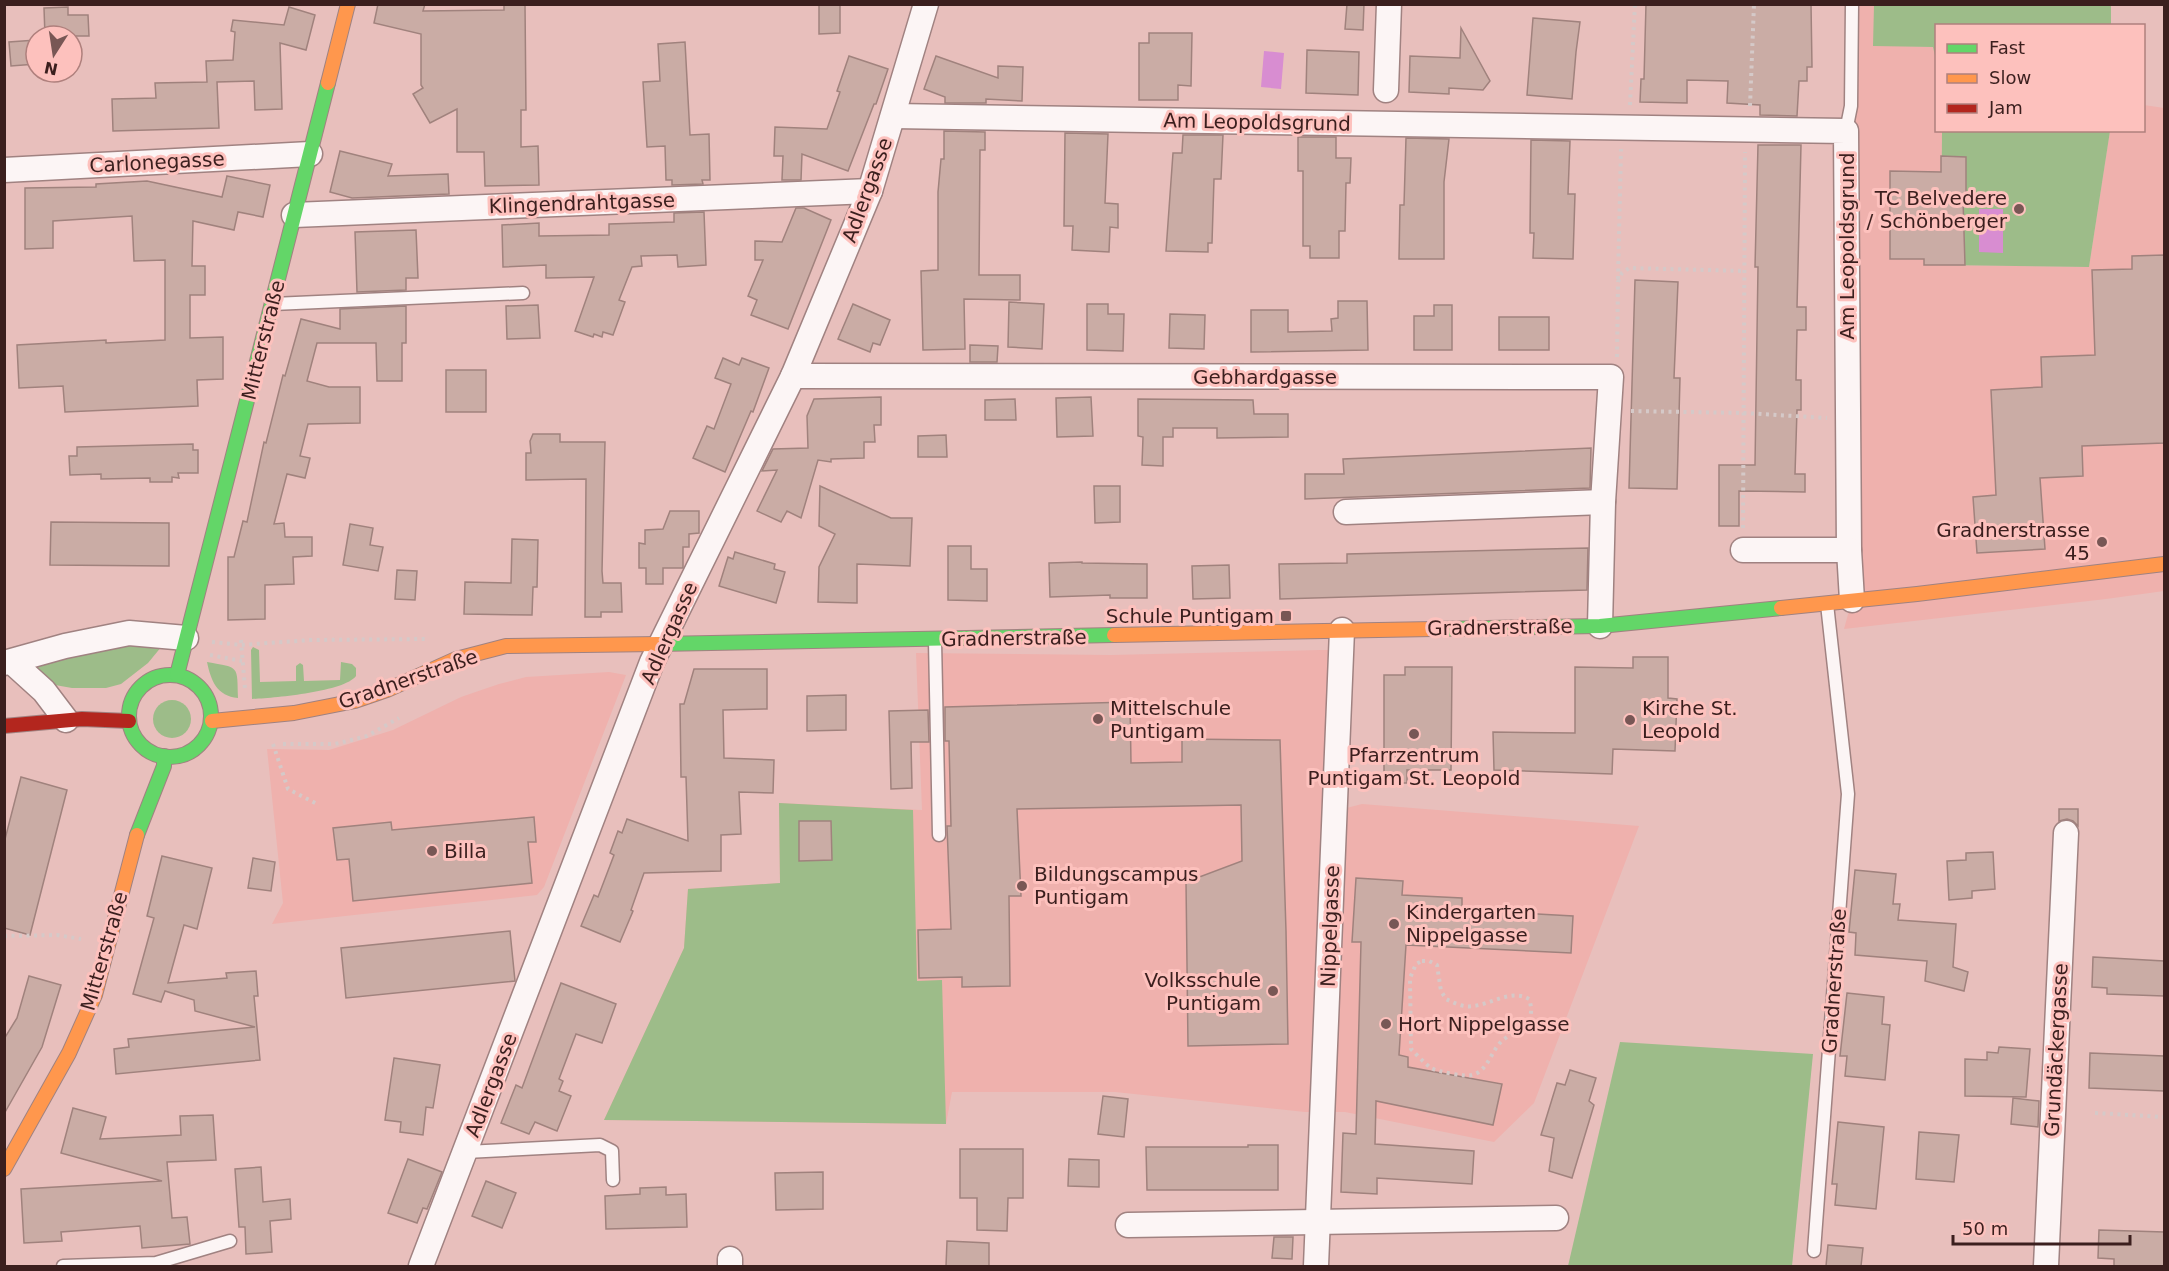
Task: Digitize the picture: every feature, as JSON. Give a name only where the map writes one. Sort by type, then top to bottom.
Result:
[{"type":"main road","name":"Mitterstraße","points":[[177,675],[196,640],[272,304],[348,4]]},
{"type":"main road","name":"Gradnerstraße","points":[[212,721],[294,713],[355,701],[387,690],[456,659],[506,646],[935,640],[1600,626],[1827,603],[2164,564]]},
{"type":"main road","points":[[177,675],[198,684],[205,692],[212,721],[203,741],[195,749],[186,754],[164,756],[152,753],[137,742],[133,736],[129,721],[133,696],[141,687],[156,677],[177,675]]},
{"type":"main road","points":[[4,726],[66,720],[129,721]]},
{"type":"main road","name":"Mitterstraße","points":[[4,1169],[69,1053],[94,995],[135,841],[164,766],[164,756]]},
{"type":"street","name":"Adlergasse","points":[[421,1266],[661,644],[793,376],[870,191],[926,4]]},
{"type":"street","points":[[1386,90],[1389,4]]},
{"type":"street","name":"Am Leopoldsgrund","points":[[893,117],[1846,131],[1849,550],[1852,600]]},
{"type":"street","name":"Carlonegasse","points":[[4,170],[310,154]]},
{"type":"street","name":"Klingendrahtgasse","points":[[294,215],[870,191]]},
{"type":"street","name":"Gebhardgasse","points":[[793,376],[1611,377]]},
{"type":"street","points":[[1600,626],[1603,502],[1611,377]]},
{"type":"street","points":[[1346,512],[1603,502]]},
{"type":"street","points":[[1743,550],[1849,550]]},
{"type":"street","name":"Nippelgasse","points":[[1316,1266],[1342,630]]},
{"type":"street","points":[[8,663],[65,646],[129,633],[196,640]]},
{"type":"street","points":[[8,663],[44,691],[66,720]]},
{"type":"street","name":"Grundäckergasse","points":[[2046,1266],[2066,833]]},
{"type":"street","points":[[1128,1225],[1556,1218]]},
{"type":"lane","points":[[1846,131],[1851,106],[1852,4]]},
{"type":"lane","points":[[272,304],[523,293]]},
{"type":"lane","name":"Gradnerstraße","points":[[1814,1251],[1848,794],[1827,603]]},
{"type":"lane","points":[[935,640],[939,835]]},
{"type":"lane","points":[[466,1152],[600,1145],[612,1151],[613,1180]]},
{"type":"lane","points":[[63,1266],[156,1263],[230,1241]]},
{"type":"path","points":[[1611,377],[1616,375],[1625,127],[1635,4]]},
{"type":"path","points":[[1743,550],[1745,142],[1749,128],[1754,4]]},
{"type":"path","points":[[1618,282],[1622,273],[1629,268],[1745,271]]},
{"type":"path","points":[[1609,411],[1744,413],[1848,419]]},
{"type":"path","points":[[196,640],[241,645],[310,640],[447,639],[456,659]]},
{"type":"path","points":[[241,640],[246,691]]},
{"type":"path","points":[[206,655],[242,662]]},
{"type":"path","points":[[264,743],[335,744],[367,736],[402,716]]},
{"type":"path","points":[[273,744],[288,789],[319,805]]},
{"type":"path","points":[[4,936],[57,935],[108,944]]},
{"type":"path","points":[[1429,960],[1437,965],[1442,991],[1446,999],[1460,1005],[1471,1007],[1511,995],[1521,995],[1529,999],[1530,1017],[1524,1025],[1498,1044],[1488,1064],[1478,1073],[1470,1076],[1432,1068],[1411,1049],[1409,1044],[1410,978],[1416,964],[1422,961],[1429,960]]},
{"type":"path","points":[[2095,1113],[2164,1117]]},
{"type":"shaded area","points":[[1874,4],[1874,45],[1933,47],[1935,132],[1942,132],[1941,265],[2089,267],[2110,132],[2145,132],[2145,105],[2164,108],[2164,591],[1844,629],[1852,600],[1852,5]]},
{"type":"shaded area","points":[[1264,51],[1284,53],[1281,89],[1261,87]]},
{"type":"shaded area","points":[[1979,209],[2003,209],[2003,253],[1979,252]]},
{"type":"shaded area","name":"Bildungscampus Puntigam","points":[[1341,650],[1335,811],[1362,804],[1639,826],[1534,1103],[1494,1142],[1345,1112],[1305,1112],[1115,1092],[952,1092],[946,1124],[604,1120],[684,948],[688,889],[780,883],[779,803],[922,810],[916,653],[1111,655]]},
{"type":"shaded area","points":[[609,672],[626,675],[544,887],[537,895],[272,924],[283,903],[267,749],[329,750],[393,730],[461,697],[499,684],[526,677]]},
{"type":"green space","points":[[1874,5],[2111,5],[2111,24],[1935,24],[1935,56],[1933,47],[1873,46]]},
{"type":"green space","name":"TC Belvedere / Schönberger","points":[[1942,132],[2110,132],[2089,267],[1941,265]]},
{"type":"green space","points":[[118,642],[162,646],[148,663],[121,684],[106,688],[72,688],[55,685],[36,667],[37,661]]},
{"type":"green space","points":[[253,647],[259,650],[260,682],[296,681],[296,666],[300,663],[303,665],[304,681],[340,680],[341,662],[352,664],[356,668],[356,676],[349,682],[323,690],[291,696],[252,699],[251,650]]},
{"type":"green space","points":[[207,662],[231,667],[234,670],[238,698],[220,691]]},
{"type":"green space","points":[[172,700],[185,706],[191,719],[185,732],[172,738],[159,732],[153,719],[159,706]]},
{"type":"green space","points":[[779,803],[913,810],[917,981],[942,980],[946,1124],[604,1120],[684,948],[688,889],[780,883]]},
{"type":"green space","points":[[1620,1042],[1813,1054],[1792,1266],[1568,1266]]},
{"type":"building","points":[[378,4],[425,4],[423,11],[504,10],[504,4],[525,4],[526,110],[521,110],[521,147],[538,146],[539,185],[485,186],[484,152],[457,152],[457,109],[430,123],[413,94],[423,88],[421,85],[421,34],[374,23]]},
{"type":"building","points":[[819,4],[840,4],[840,33],[819,34]]},
{"type":"building","points":[[1347,4],[1364,4],[1363,30],[1345,29]]},
{"type":"building","points":[[1646,4],[1811,4],[1812,67],[1807,67],[1807,81],[1799,81],[1797,116],[1760,115],[1760,105],[1727,103],[1728,81],[1687,80],[1687,103],[1640,102],[1641,79],[1644,79]]},
{"type":"building","points":[[68,7],[68,15],[88,15],[89,36],[84,36],[84,24],[45,24],[44,8]]},
{"type":"building","points":[[289,7],[315,15],[306,50],[280,43],[282,109],[255,110],[254,81],[217,82],[219,128],[113,131],[112,99],[156,98],[155,83],[207,82],[206,61],[233,60],[235,32],[231,31],[233,20],[284,25]]},
{"type":"building","points":[[1533,18],[1580,22],[1572,99],[1527,95]]},
{"type":"building","points":[[1461,28],[1490,81],[1483,90],[1449,88],[1449,94],[1409,92],[1410,56],[1460,58]]},
{"type":"building","points":[[1149,33],[1192,33],[1191,86],[1178,85],[1178,100],[1139,100],[1139,43],[1149,43]]},
{"type":"building","points":[[24,41],[24,65],[11,66],[9,42]]},
{"type":"building","points":[[685,42],[690,135],[709,134],[710,180],[702,180],[703,184],[672,185],[672,180],[666,180],[665,146],[647,147],[643,82],[660,81],[658,44]]},
{"type":"building","points":[[1307,50],[1359,52],[1358,95],[1306,93]]},
{"type":"building","points":[[849,56],[888,69],[848,171],[802,154],[801,180],[782,180],[783,156],[774,156],[775,127],[827,129]]},
{"type":"building","points":[[936,56],[998,78],[998,66],[1023,67],[1022,101],[986,99],[986,103],[945,103],[945,97],[924,89]]},
{"type":"building","points":[[944,131],[985,132],[985,150],[980,150],[979,275],[1020,275],[1020,300],[964,299],[965,349],[923,350],[921,271],[938,270],[938,192],[941,159],[944,159]]},
{"type":"building","points":[[1065,133],[1108,134],[1105,203],[1118,204],[1118,228],[1110,227],[1109,252],[1072,250],[1073,226],[1064,226]]},
{"type":"building","points":[[1183,135],[1223,135],[1221,179],[1214,179],[1212,243],[1208,243],[1208,252],[1166,251],[1173,153],[1182,153]]},
{"type":"building","points":[[1298,137],[1336,137],[1336,158],[1351,158],[1350,183],[1346,183],[1345,231],[1339,231],[1339,258],[1310,258],[1310,246],[1303,246],[1303,171],[1298,171]]},
{"type":"building","points":[[1406,138],[1449,139],[1444,182],[1444,259],[1399,259],[1400,205],[1404,205]]},
{"type":"building","points":[[1531,140],[1570,141],[1568,194],[1575,194],[1573,259],[1533,258],[1534,233],[1530,233]]},
{"type":"building","points":[[1758,145],[1801,145],[1797,307],[1806,307],[1806,330],[1797,330],[1796,380],[1801,380],[1801,410],[1797,410],[1795,474],[1805,474],[1805,492],[1739,491],[1739,526],[1719,526],[1719,465],[1755,465],[1758,267],[1755,267]]},
{"type":"building","points":[[340,151],[392,164],[388,176],[448,174],[449,194],[352,198],[330,192]]},
{"type":"building","points":[[1941,156],[1966,157],[1966,199],[1963,199],[1965,265],[1924,265],[1924,259],[1890,259],[1890,171],[1941,172]]},
{"type":"building","points":[[227,176],[270,185],[263,217],[238,212],[234,230],[193,221],[192,266],[205,266],[205,295],[190,295],[190,338],[223,337],[223,379],[197,380],[198,406],[65,412],[63,386],[19,388],[17,345],[106,340],[106,343],[165,340],[165,260],[134,261],[132,216],[53,221],[53,248],[25,249],[25,188],[96,187],[96,184],[147,181],[222,197]]},
{"type":"building","points":[[796,208],[804,208],[831,220],[788,329],[751,315],[757,300],[748,296],[763,260],[755,260],[755,241],[782,242]]},
{"type":"building","points":[[704,212],[706,265],[678,267],[677,255],[641,256],[642,266],[632,267],[619,300],[625,302],[613,335],[603,332],[602,337],[594,334],[593,337],[575,331],[594,277],[546,278],[546,265],[503,267],[502,225],[539,223],[539,236],[609,235],[609,224],[674,222],[674,213]]},
{"type":"building","points":[[416,230],[418,278],[406,278],[406,290],[357,292],[355,232]]},
{"type":"building","points":[[2164,255],[2164,443],[2082,446],[2083,476],[2040,478],[2045,549],[1977,553],[1973,497],[1996,495],[1991,390],[2042,387],[2041,357],[2095,355],[2092,270],[2132,269],[2132,256]]},
{"type":"building","points":[[1635,280],[1678,282],[1674,378],[1680,378],[1677,489],[1629,488]]},
{"type":"building","points":[[1338,301],[1367,301],[1368,350],[1251,352],[1251,310],[1288,310],[1288,332],[1332,331],[1331,319],[1338,318]]},
{"type":"building","points":[[1009,302],[1044,304],[1042,349],[1008,347]]},
{"type":"building","points":[[853,304],[890,320],[880,345],[873,343],[870,352],[838,339]]},
{"type":"building","points":[[1087,304],[1108,304],[1108,314],[1124,314],[1123,351],[1087,350]]},
{"type":"building","points":[[538,305],[540,338],[507,339],[506,306]]},
{"type":"building","points":[[1434,305],[1452,305],[1452,350],[1414,350],[1414,316],[1434,316]]},
{"type":"building","points":[[406,306],[406,343],[402,343],[402,381],[377,381],[376,343],[317,343],[307,381],[329,387],[360,387],[360,423],[308,424],[300,456],[310,458],[305,478],[287,474],[274,524],[284,523],[285,537],[312,537],[312,556],[293,557],[294,584],[265,585],[265,619],[228,620],[228,557],[234,557],[243,521],[247,522],[264,442],[266,443],[283,375],[285,376],[301,319],[340,329],[340,309]]},
{"type":"building","points":[[1170,314],[1205,315],[1204,349],[1169,348]]},
{"type":"building","points":[[1499,317],[1549,317],[1549,350],[1499,350]]},
{"type":"building","points":[[970,345],[998,346],[997,362],[970,362]]},
{"type":"building","points":[[723,358],[739,365],[742,358],[769,368],[753,412],[751,411],[725,472],[693,458],[707,426],[714,429],[731,384],[715,378]]},
{"type":"building","points":[[446,370],[486,370],[486,412],[446,412]]},
{"type":"building","points":[[881,397],[881,425],[874,425],[875,442],[864,442],[864,458],[831,459],[831,462],[818,460],[801,518],[787,511],[781,522],[757,511],[777,470],[762,471],[773,449],[808,448],[807,416],[814,399]]},
{"type":"building","points":[[1091,397],[1093,436],[1057,437],[1056,398]]},
{"type":"building","points":[[1015,399],[1016,420],[985,420],[985,400]]},
{"type":"building","points":[[1138,399],[1253,400],[1254,414],[1288,414],[1288,437],[1217,438],[1217,428],[1173,428],[1173,437],[1163,437],[1163,466],[1142,465],[1143,437],[1138,436]]},
{"type":"building","points":[[533,434],[560,434],[560,442],[605,442],[603,583],[621,583],[622,612],[601,612],[601,617],[585,617],[586,479],[526,480],[526,453],[531,453],[530,441]]},
{"type":"building","points":[[946,435],[947,457],[918,457],[918,436]]},
{"type":"building","points":[[193,444],[193,450],[198,450],[198,473],[178,473],[179,478],[172,477],[172,482],[150,482],[150,478],[101,479],[101,474],[70,475],[69,456],[77,456],[77,447]]},
{"type":"building","points":[[1591,448],[1590,488],[1305,499],[1305,474],[1344,474],[1343,459]]},
{"type":"building","points":[[820,486],[891,518],[912,518],[910,566],[857,564],[857,603],[818,602],[819,567],[835,534],[819,526]]},
{"type":"building","points":[[1094,486],[1120,486],[1120,522],[1095,523]]},
{"type":"building","points":[[670,511],[699,511],[699,533],[689,534],[689,547],[683,547],[683,568],[663,568],[663,584],[646,584],[646,568],[639,568],[639,543],[645,544],[645,530],[663,529]]},
{"type":"building","points":[[51,522],[169,523],[169,566],[50,565]]},
{"type":"building","points":[[350,524],[373,528],[370,545],[383,547],[378,571],[343,565]]},
{"type":"building","points":[[512,539],[538,540],[537,587],[533,587],[532,615],[464,614],[465,582],[511,583]]},
{"type":"building","points":[[948,546],[971,546],[971,569],[987,569],[987,601],[948,600]]},
{"type":"building","points":[[1588,548],[1587,590],[1280,599],[1279,564],[1347,563],[1347,554]]},
{"type":"building","points":[[735,552],[775,564],[774,569],[785,572],[776,603],[719,586],[728,557],[733,559]]},
{"type":"building","points":[[1049,563],[1147,564],[1147,598],[1110,598],[1110,595],[1050,597]]},
{"type":"building","points":[[1229,565],[1230,598],[1193,599],[1192,566]]},
{"type":"building","points":[[397,570],[417,571],[415,600],[395,599]]},
{"type":"building","name":"Kirche St. Leopold","points":[[1633,657],[1668,657],[1668,698],[1677,699],[1675,751],[1613,749],[1612,774],[1494,770],[1493,732],[1575,733],[1575,667],[1633,668]]},
{"type":"building","name":"Pfarrzentrum Puntigam St. Leopold","points":[[1405,667],[1452,667],[1451,770],[1407,770],[1407,783],[1384,783],[1384,675],[1405,675]]},
{"type":"building","points":[[694,669],[767,669],[767,709],[723,710],[724,758],[774,760],[773,793],[739,792],[741,834],[721,835],[721,871],[644,873],[631,910],[633,911],[620,942],[581,926],[594,895],[598,897],[614,855],[610,853],[618,831],[622,833],[627,819],[688,841],[686,777],[681,777],[680,704],[684,704]]},
{"type":"building","points":[[846,695],[846,730],[807,731],[807,696]]},
{"type":"building","points":[[1130,702],[1131,763],[1182,762],[1182,739],[1280,740],[1288,1044],[1188,1046],[1186,882],[1242,861],[1241,805],[1017,809],[1021,896],[1009,896],[1010,986],[962,987],[962,977],[919,978],[918,930],[951,929],[947,826],[951,826],[949,741],[945,741],[945,707]]},
{"type":"building","points":[[928,710],[929,742],[911,742],[912,788],[891,789],[889,711]]},
{"type":"building","points":[[21,777],[67,790],[30,935],[4,928],[4,843]]},
{"type":"building","points":[[2059,809],[2078,809],[2078,826],[2067,819],[2059,821]]},
{"type":"building","name":"Billa","points":[[534,817],[536,842],[528,842],[532,883],[353,901],[349,859],[337,860],[333,828],[391,822],[392,830]]},
{"type":"building","points":[[799,821],[831,821],[832,860],[799,861]]},
{"type":"building","points":[[1993,852],[1995,889],[1972,891],[1972,898],[1949,900],[1947,861],[1966,860],[1966,853]]},
{"type":"building","points":[[162,856],[212,868],[197,929],[184,925],[168,983],[227,978],[226,973],[256,971],[258,996],[254,996],[260,1060],[116,1074],[114,1049],[129,1047],[128,1039],[255,1027],[195,1011],[194,1000],[165,991],[161,1002],[133,994],[154,918],[147,916]]},
{"type":"building","points":[[253,858],[275,862],[271,891],[248,888]]},
{"type":"building","points":[[1855,870],[1896,874],[1893,904],[1900,904],[1898,920],[1956,924],[1953,967],[1968,972],[1964,991],[1925,981],[1927,961],[1855,955],[1856,933],[1849,932]]},
{"type":"building","points":[[1356,878],[1403,881],[1402,895],[1462,898],[1462,910],[1573,916],[1571,953],[1406,945],[1399,1055],[1408,1057],[1408,1067],[1502,1084],[1493,1125],[1376,1101],[1375,1144],[1474,1151],[1472,1184],[1377,1178],[1377,1194],[1341,1192],[1343,1133],[1356,1134],[1361,942],[1352,942]]},
{"type":"building","points":[[510,931],[515,981],[346,998],[341,948]]},
{"type":"building","points":[[2093,957],[2164,961],[2164,996],[2107,994],[2107,988],[2092,987]]},
{"type":"building","points":[[29,976],[61,985],[42,1047],[4,1114],[4,1039],[17,1018]]},
{"type":"building","points":[[561,983],[616,1004],[602,1043],[576,1034],[559,1079],[563,1081],[559,1091],[571,1096],[557,1131],[535,1122],[529,1134],[501,1123],[516,1085],[522,1088]]},
{"type":"building","points":[[1847,993],[1884,997],[1882,1024],[1890,1025],[1885,1080],[1845,1076],[1847,1056],[1840,1056]]},
{"type":"building","points":[[1999,1047],[2030,1049],[2026,1097],[1965,1096],[1965,1059],[1987,1060],[1987,1052],[1998,1053]]},
{"type":"building","points":[[2090,1053],[2164,1056],[2164,1091],[2089,1088]]},
{"type":"building","points":[[394,1058],[440,1065],[433,1108],[426,1107],[423,1135],[400,1132],[401,1122],[385,1120]]},
{"type":"building","points":[[1570,1070],[1596,1078],[1589,1101],[1594,1105],[1572,1178],[1549,1171],[1554,1138],[1541,1135],[1557,1083],[1565,1085]]},
{"type":"building","points":[[1103,1096],[1128,1099],[1124,1137],[1098,1134]]},
{"type":"building","points":[[2013,1098],[2039,1101],[2038,1127],[2011,1124]]},
{"type":"building","points":[[73,1108],[106,1117],[100,1139],[181,1135],[180,1116],[213,1115],[216,1160],[167,1162],[172,1218],[187,1217],[190,1244],[142,1248],[140,1226],[61,1232],[62,1241],[24,1243],[21,1189],[162,1181],[61,1153]]},
{"type":"building","points":[[1838,1122],[1884,1127],[1876,1209],[1835,1205],[1837,1184],[1832,1184]]},
{"type":"building","points":[[1919,1132],[1959,1135],[1954,1182],[1916,1179]]},
{"type":"building","points":[[1248,1145],[1278,1145],[1278,1190],[1147,1190],[1146,1147],[1248,1147]]},
{"type":"building","points":[[960,1149],[1023,1149],[1023,1198],[1008,1198],[1007,1231],[977,1230],[977,1198],[960,1198]]},
{"type":"building","points":[[408,1159],[442,1172],[427,1209],[423,1208],[417,1223],[388,1213]]},
{"type":"building","points":[[1069,1159],[1099,1160],[1099,1187],[1068,1186]]},
{"type":"building","points":[[261,1167],[263,1202],[290,1199],[291,1219],[270,1221],[272,1252],[246,1254],[245,1227],[239,1227],[235,1169]]},
{"type":"building","points":[[823,1172],[823,1209],[776,1210],[775,1173]]},
{"type":"building","points":[[486,1181],[516,1193],[502,1228],[472,1216]]},
{"type":"building","points":[[666,1187],[666,1195],[686,1194],[687,1227],[606,1229],[605,1196],[640,1194],[640,1188]]},
{"type":"building","points":[[2099,1230],[2164,1232],[2164,1266],[2114,1266],[2114,1259],[2098,1258]]},
{"type":"building","points":[[1274,1237],[1293,1237],[1292,1259],[1272,1258]]},
{"type":"building","points":[[947,1241],[989,1243],[989,1266],[946,1266]]},
{"type":"building","points":[[1828,1245],[1863,1248],[1861,1266],[1826,1266]]},
{"type":"traffic: fast","points":[[177,675],[328,83]]},
{"type":"traffic: fast","points":[[1433,629],[1600,626],[1781,608]]},
{"type":"traffic: fast","points":[[658,644],[1114,635]]},
{"type":"traffic: fast","points":[[162,675],[178,675],[193,682],[204,693],[211,708],[211,716],[208,732],[199,745],[178,757],[162,757],[147,750],[136,739],[129,724],[129,708],[136,693],[147,682],[162,675]]},
{"type":"traffic: fast","points":[[137,835],[164,766],[164,756]]},
{"type":"traffic: slow","points":[[328,83],[348,4]]},
{"type":"traffic: slow","points":[[1781,608],[2164,564]]},
{"type":"traffic: slow","points":[[1114,635],[1433,629]]},
{"type":"traffic: slow","points":[[212,721],[294,713],[355,701],[387,690],[456,659],[506,646],[658,644]]},
{"type":"traffic: slow","points":[[4,1169],[69,1053],[95,995],[137,835]]},
{"type":"traffic: jam","points":[[4,726],[82,719],[129,721]]},
{"type":"place","name":"TC Belvedere / Schönberger","points":[[2019,209]]},
{"type":"place","name":"Gradnerstrasse 45","points":[[2102,542]]},
{"type":"place","name":"Schule Puntigam","points":[[1286,616]]},
{"type":"place","name":"Mittelschule Puntigam","points":[[1098,719]]},
{"type":"place","name":"Kirche St. Leopold","points":[[1630,720]]},
{"type":"place","name":"Pfarrzentrum Puntigam St. Leopold","points":[[1414,734]]},
{"type":"place","name":"Billa","points":[[432,851]]},
{"type":"place","name":"Bildungscampus Puntigam","points":[[1022,886]]},
{"type":"place","name":"Kindergarten Nippelgasse","points":[[1394,924]]},
{"type":"place","name":"Volksschule Puntigam","points":[[1273,991]]},
{"type":"place","name":"Hort Nippelgasse","points":[[1386,1024]]}]
